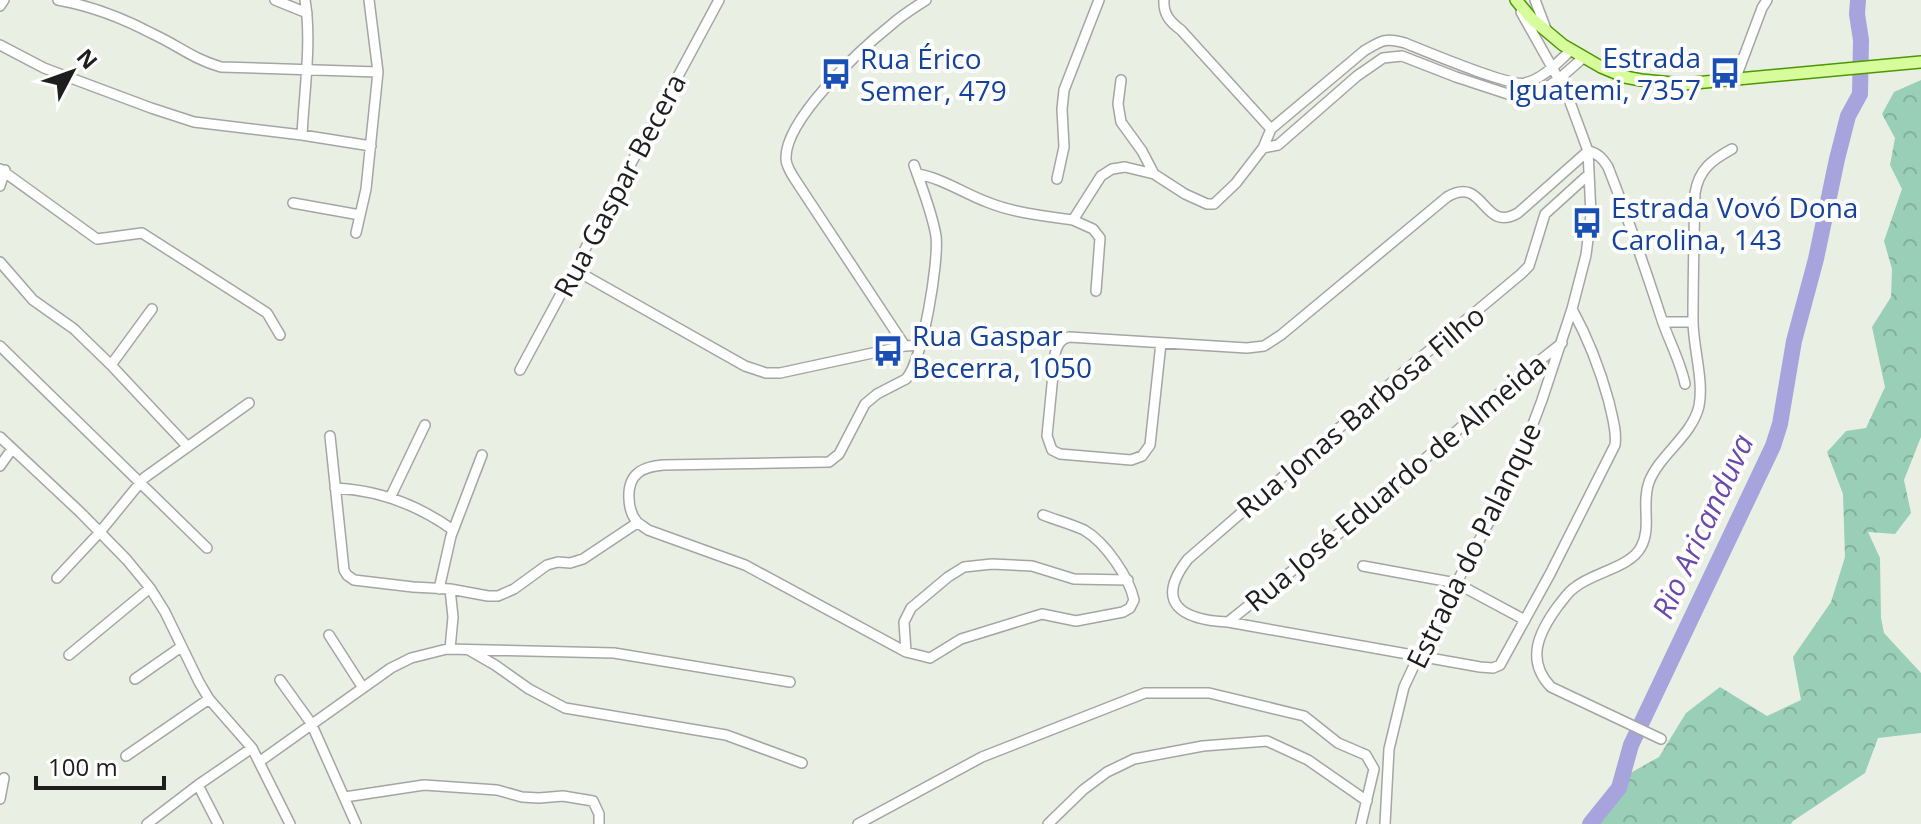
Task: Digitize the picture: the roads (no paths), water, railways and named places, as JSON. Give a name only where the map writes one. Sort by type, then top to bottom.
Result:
[{"type":"main road","points":[[1515,0],[1532,19],[1571,50],[1625,77],[1656,83],[1735,80],[1921,62]]},
{"type":"street","points":[[0,6],[4,0]]},
{"type":"street","points":[[58,0],[116,16],[200,61],[238,69],[306,68],[378,72]]},
{"type":"street","points":[[275,0],[307,13]]},
{"type":"street","points":[[302,135],[306,68],[305,0]]},
{"type":"street","points":[[356,233],[366,189],[378,72],[369,0]]},
{"type":"street","name":"Rua Gaspar Becera","points":[[520,370],[719,0]]},
{"type":"street","points":[[905,346],[796,181],[786,158],[797,126],[814,101],[880,34],[926,0]]},
{"type":"street","points":[[1057,179],[1064,147],[1064,90],[1099,0]]},
{"type":"street","points":[[1164,0],[1165,13],[1172,23],[1271,129]]},
{"type":"street","name":"Estrada do Palanque","points":[[1385,824],[1389,749],[1404,687],[1522,453],[1562,343],[1589,235],[1588,151],[1575,112],[1515,0]]},
{"type":"street","points":[[1535,0],[1547,32]]},
{"type":"street","points":[[1735,80],[1767,0]]},
{"type":"street","points":[[1073,220],[1095,183],[1106,172],[1125,167],[1154,174],[1211,205],[1217,203],[1263,148],[1271,129],[1364,51],[1385,40],[1405,43],[1520,84],[1551,68],[1571,50]]},
{"type":"street","points":[[0,45],[44,68],[194,122],[371,146]]},
{"type":"street","points":[[1263,148],[1278,145],[1374,63],[1391,56],[1416,60],[1520,98],[1535,95],[1584,57]]},
{"type":"street","points":[[1121,80],[1118,104],[1121,122],[1154,174]]},
{"type":"street","points":[[1661,739],[1551,687],[1543,679],[1539,668],[1536,645],[1552,614],[1574,588],[1600,572],[1627,562],[1644,543],[1647,526],[1645,502],[1649,483],[1664,457],[1688,428],[1698,406],[1699,380],[1693,322],[1697,179],[1718,157],[1732,149]]},
{"type":"street","points":[[1161,343],[1150,445],[1142,456],[1131,460],[1085,457],[1052,450],[1047,436],[1055,354],[1061,342],[1069,337],[1247,348],[1264,346],[1447,197],[1456,192],[1469,192],[1495,215],[1511,217],[1588,151],[1602,157],[1608,167],[1685,384]]},
{"type":"street","points":[[1043,515],[1082,529],[1094,537],[1128,580],[1133,604],[1123,612],[1076,621],[1042,614],[961,639],[930,658],[906,652],[745,565],[648,530],[637,523],[628,497],[631,480],[646,468],[664,465],[829,462],[839,454],[870,398],[906,379],[921,345],[937,250],[934,227],[916,169],[991,204],[1073,220],[1093,229],[1100,238],[1096,291]]},
{"type":"street","points":[[0,186],[2,170],[97,239],[142,233],[267,313],[280,335]]},
{"type":"street","name":"Rua Jonas Barbosa Filho","points":[[1228,622],[1206,621],[1181,611],[1173,595],[1175,580],[1188,559],[1526,270],[1545,214],[1588,175]]},
{"type":"street","points":[[293,203],[360,215]]},
{"type":"street","points":[[0,262],[33,300],[74,329],[111,365],[188,447]]},
{"type":"street","points":[[575,270],[756,371],[780,373],[921,345]]},
{"type":"street","points":[[111,365],[152,309]]},
{"type":"street","points":[[1228,622],[1418,657],[1498,667],[1613,452],[1616,439],[1594,354],[1572,309]]},
{"type":"street","points":[[1663,322],[1693,322]]},
{"type":"street","name":"Rua José Eduardo de Almeida","points":[[1228,622],[1352,523],[1509,385],[1562,343]]},
{"type":"street","points":[[0,346],[207,548]]},
{"type":"street","points":[[57,578],[144,478],[249,403]]},
{"type":"street","points":[[390,498],[425,425]]},
{"type":"street","points":[[330,436],[344,570],[350,578],[488,596],[505,594],[547,565],[583,559],[637,523]]},
{"type":"street","points":[[0,437],[100,532],[150,588],[209,699],[252,748],[290,824]]},
{"type":"street","points":[[0,466],[12,449]]},
{"type":"street","points":[[450,649],[453,617],[445,589],[453,530],[482,455]]},
{"type":"street","points":[[335,488],[360,489],[390,498],[434,516],[453,530]]},
{"type":"street","points":[[906,652],[904,622],[911,608],[964,567],[992,564],[1032,566],[1074,579],[1128,580]]},
{"type":"street","points":[[1363,566],[1456,583],[1525,620]]},
{"type":"street","points":[[69,655],[150,588]]},
{"type":"street","points":[[329,635],[363,688]]},
{"type":"street","points":[[135,679],[181,647]]},
{"type":"street","points":[[259,762],[391,668],[411,658],[450,649],[614,653],[790,682]]},
{"type":"street","points":[[466,649],[565,708],[726,735],[802,763]]},
{"type":"street","points":[[280,680],[311,723],[356,824]]},
{"type":"street","points":[[858,824],[982,757],[1145,693],[1209,693],[1304,716],[1338,743],[1366,755],[1374,769],[1361,824]]},
{"type":"street","points":[[126,756],[209,699]]},
{"type":"street","points":[[1048,824],[1083,790],[1107,772],[1134,759],[1203,746],[1267,741],[1308,760],[1367,801]]},
{"type":"street","points":[[149,823],[252,748]]},
{"type":"street","points":[[0,799],[4,778]]},
{"type":"street","points":[[198,785],[218,824]]},
{"type":"street","points":[[345,797],[424,785],[497,790],[522,797],[563,796],[593,801],[599,814],[599,824]]},
{"type":"waterway","name":"Rio Aricanduva","points":[[1590,824],[1619,788],[1631,745],[1773,446],[1837,159],[1848,116],[1860,94],[1858,0]]},
{"type":"place","name":"Estrada Iguatemi, 7357","points":[[1725,73]]},
{"type":"place","name":"Rua Érico Semer, 479","points":[[836,74]]},
{"type":"place","name":"Estrada Vovó Dona Carolina, 143","points":[[1587,223]]},
{"type":"place","name":"Rua Gaspar Becerra, 1050","points":[[888,351]]}]
